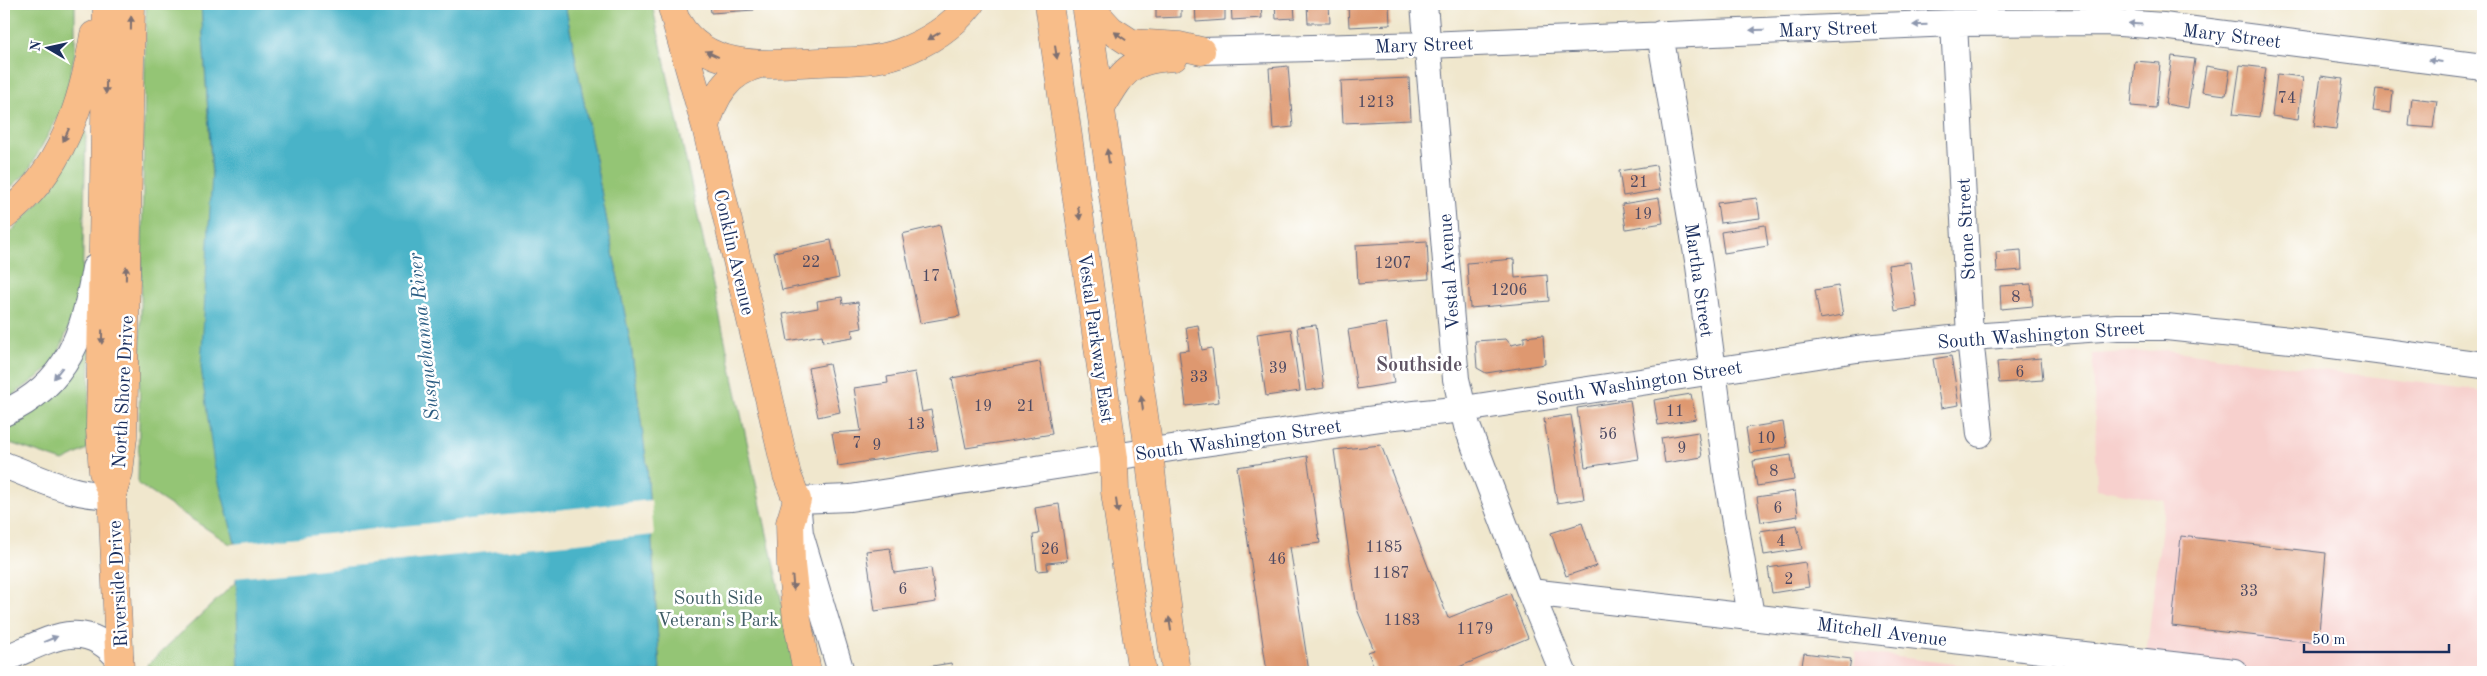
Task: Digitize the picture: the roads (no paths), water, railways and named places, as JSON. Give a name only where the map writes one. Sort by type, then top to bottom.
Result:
[{"type":"main road","points":[[4,216],[35,186],[50,166],[67,133],[85,80],[98,4]]},
{"type":"main road","name":"North Shore Drive","points":[[107,4],[100,437],[103,472],[112,495]]},
{"type":"main road","name":"North Shore Drive","points":[[112,495],[120,472],[123,437],[131,4]]},
{"type":"main road","points":[[672,7],[685,34],[703,49],[732,60],[760,64],[857,61],[889,56],[920,44],[939,33],[970,4]]},
{"type":"main road","name":"Vestal Parkway East","points":[[1049,4],[1114,458],[1115,492],[1142,672]]},
{"type":"main road","points":[[1087,4],[1111,30],[1131,43],[1180,46],[1201,51]]},
{"type":"main road","name":"Vestal Parkway East","points":[[1087,4],[1149,451],[1159,546],[1176,672]]},
{"type":"main road","name":"Conklin Avenue","points":[[672,7],[706,127],[787,475],[797,500]]},
{"type":"main road","points":[[1101,108],[1118,79],[1140,62],[1201,51]]},
{"type":"main road","points":[[706,127],[714,100],[727,82],[744,68],[760,64]]},
{"type":"main road","name":"Riverside Drive","points":[[112,495],[120,666]]},
{"type":"main road","points":[[797,500],[790,523],[791,565],[797,619],[807,672]]},
{"type":"street","name":"Vestal Avenue","points":[[1424,4],[1456,379],[1467,426],[1530,592],[1563,672]]},
{"type":"street","name":"Mary Street","points":[[1201,51],[1427,45],[1954,23],[2106,22],[2162,15],[2483,67]]},
{"type":"street","name":"Stone Street","points":[[1954,23],[1970,337],[1980,434]]},
{"type":"street","name":"Martha Street","points":[[1660,34],[1699,266],[1727,475],[1750,616]]},
{"type":"street","points":[[4,413],[28,401],[45,388],[67,361],[77,342],[92,281],[105,193]]},
{"type":"street","name":"South Washington Street","points":[[797,500],[850,498],[1149,451],[1395,416],[1464,409],[1857,349],[1970,337],[2117,327],[2166,327],[2309,342],[2483,365]]},
{"type":"street","points":[[4,465],[76,492],[93,495],[112,495]]},
{"type":"street","points":[[797,500],[800,534],[841,672]]},
{"type":"street","name":"Mitchell Avenue","points":[[1530,592],[2234,672]]},
{"type":"street","points":[[7,658],[57,636],[71,634],[100,640],[120,666]]},
{"type":"water","name":"Susquehanna River","points":[[201,4],[565,4],[631,346],[647,466],[660,672],[239,672],[235,543],[214,464],[201,367],[212,173]]},
{"type":"district","name":"Southside","points":[[1419,364]]},
{"type":"park label","name":"South Side Veteran's Park","points":[[718,608]]}]
